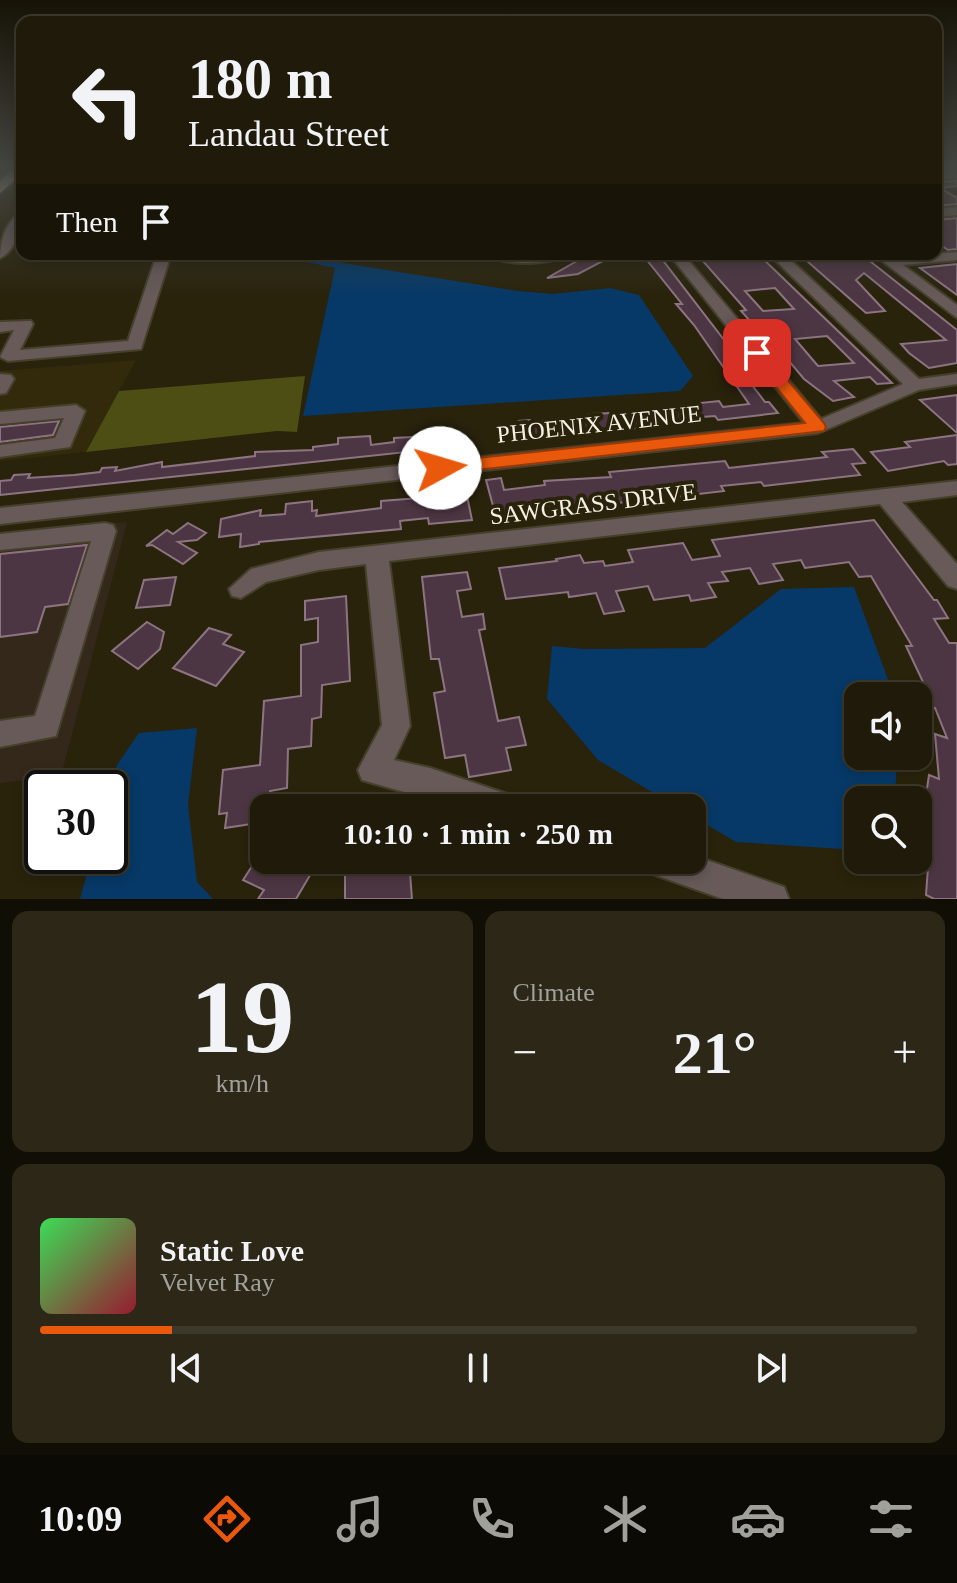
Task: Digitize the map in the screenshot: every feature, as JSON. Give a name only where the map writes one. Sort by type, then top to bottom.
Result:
[{"type":"street","points":[[7,246],[9,234],[16,224]]},
{"type":"street","points":[[0,327],[25,324],[8,356],[135,345],[162,260]]},
{"type":"street","points":[[681,260],[818,427]]},
{"type":"street","points":[[782,260],[915,385]]},
{"type":"street","points":[[888,260],[955,310]]},
{"type":"street","points":[[0,379],[5,379],[0,389]]},
{"type":"street","name":"PHOENIX AVENUE","points":[[0,516],[818,427],[915,385],[957,379]]},
{"type":"street","points":[[0,418],[76,411],[63,443],[0,451]]},
{"type":"street","name":"SAWGRASS DRIVE","points":[[241,589],[259,575],[319,561],[957,488]]},
{"type":"street","points":[[886,497],[957,580]]},
{"type":"street","points":[[0,542],[105,531],[46,727],[0,734]]},
{"type":"street","points":[[377,555],[396,726],[373,770],[463,794]]},
{"type":"street","points":[[700,874],[772,899]]},
{"type":"shaded area","points":[[136,360],[86,452],[0,461],[0,371]]},
{"type":"shaded area","points":[[305,376],[297,432],[277,431],[86,452],[119,391]]},
{"type":"shaded area","points":[[127,522],[63,770],[24,770],[24,780],[0,783],[0,535]]},
{"type":"water","points":[[297,260],[324,260],[518,291],[553,294],[610,288],[639,295],[693,376],[680,391],[303,416],[335,268]]},
{"type":"water","points":[[854,587],[889,682],[844,682],[844,770],[896,770],[896,786],[844,786],[844,849],[736,842],[706,824],[706,794],[655,794],[598,760],[547,699],[552,646],[584,649],[705,648],[781,589]]},
{"type":"water","points":[[197,728],[188,805],[197,882],[213,899],[80,899],[87,874],[128,874],[128,770],[116,770],[139,733]]},
{"type":"building","points":[[957,218],[957,249],[948,250],[942,246],[942,219]]},
{"type":"building","points":[[579,260],[605,260],[578,274],[547,278]]},
{"type":"building","points":[[647,260],[663,260],[751,375],[745,376],[778,413],[718,420],[715,416],[689,418],[691,422],[524,440],[522,436],[505,437],[501,426],[520,424],[519,421],[530,420],[533,427],[591,414],[652,411],[719,401],[723,407],[749,404],[676,304],[682,304]]},
{"type":"building","points":[[702,260],[764,260],[892,383],[877,384],[870,377],[834,381],[854,397],[833,401],[804,379],[755,321],[750,321],[741,311],[746,310]],"holes":[[[775,288],[794,309],[763,311],[745,291]],[[827,336],[854,363],[818,366],[795,339]]]},
{"type":"building","points":[[806,260],[869,260],[957,330],[957,363],[929,368],[909,353],[901,344],[946,340],[864,273],[856,280],[885,311],[866,313]]},
{"type":"building","points":[[957,264],[957,295],[920,268]]},
{"type":"building","points":[[957,395],[957,433],[920,400]]},
{"type":"building","points":[[59,421],[53,435],[0,442],[0,427]]},
{"type":"building","points":[[451,435],[454,447],[0,495],[0,481],[11,480],[14,475],[30,474],[28,478],[74,475],[100,472],[102,468],[117,467],[115,471],[162,462],[162,467],[255,456],[255,452],[313,450],[313,447],[338,444],[338,438],[370,436],[371,445],[394,442],[394,438]]},
{"type":"building","points":[[957,435],[957,464],[948,465],[944,461],[888,471],[871,452],[910,447],[905,442]]},
{"type":"building","points":[[853,449],[865,463],[852,464],[860,475],[764,486],[761,482],[721,486],[724,491],[674,497],[671,491],[624,494],[627,502],[604,504],[603,500],[552,505],[512,510],[513,515],[496,517],[486,480],[501,478],[504,490],[545,485],[544,481],[611,477],[609,472],[725,461],[729,468],[827,457],[822,452]]},
{"type":"building","points":[[466,491],[472,520],[429,524],[428,518],[400,521],[401,529],[259,542],[240,547],[241,534],[219,537],[221,519],[261,510],[260,516],[285,514],[286,504],[312,501],[312,511],[317,510],[316,516],[381,508],[381,501],[419,498],[419,503],[446,501],[444,493]]},
{"type":"building","points":[[874,520],[937,600],[948,618],[934,619],[949,643],[957,643],[957,899],[934,899],[926,895],[928,874],[932,874],[932,786],[927,786],[929,775],[939,779],[935,734],[947,738],[935,708],[932,708],[932,682],[923,682],[906,646],[912,646],[871,576],[859,577],[849,562],[805,568],[801,560],[773,564],[783,580],[759,584],[750,568],[722,572],[728,581],[708,583],[716,597],[691,601],[689,595],[654,600],[648,586],[616,591],[624,611],[604,614],[596,593],[569,597],[568,592],[506,599],[499,568],[580,555],[584,563],[603,561],[605,566],[633,562],[628,550],[683,543],[692,560],[720,556],[712,540]]},
{"type":"building","points":[[188,523],[206,533],[197,540],[178,542],[197,553],[183,564],[152,545],[146,546],[167,530],[173,534]]},
{"type":"building","points":[[87,545],[68,604],[45,607],[37,632],[0,637],[0,554]]},
{"type":"building","points":[[467,572],[471,589],[457,591],[462,617],[483,614],[485,629],[479,630],[498,721],[519,717],[526,745],[506,748],[511,770],[469,777],[465,755],[445,758],[434,693],[445,691],[439,659],[431,659],[422,577]]},
{"type":"building","points":[[176,577],[170,605],[136,608],[144,580]]},
{"type":"building","points":[[346,596],[350,681],[322,685],[321,717],[312,719],[311,746],[288,749],[287,788],[270,791],[270,794],[250,794],[250,824],[225,828],[227,813],[219,814],[223,770],[260,765],[264,701],[301,696],[301,645],[318,642],[318,618],[305,620],[305,601]]},
{"type":"building","points":[[147,622],[164,632],[160,649],[138,669],[112,651]]},
{"type":"building","points":[[209,628],[231,635],[223,644],[244,652],[216,686],[173,668]]},
{"type":"building","points":[[250,869],[250,874],[311,874],[296,899],[258,899],[264,890],[243,880]]},
{"type":"building","points":[[345,874],[410,874],[412,899],[345,899]]},
{"type":"route","points":[[440,468],[818,427],[757,353]]}]
